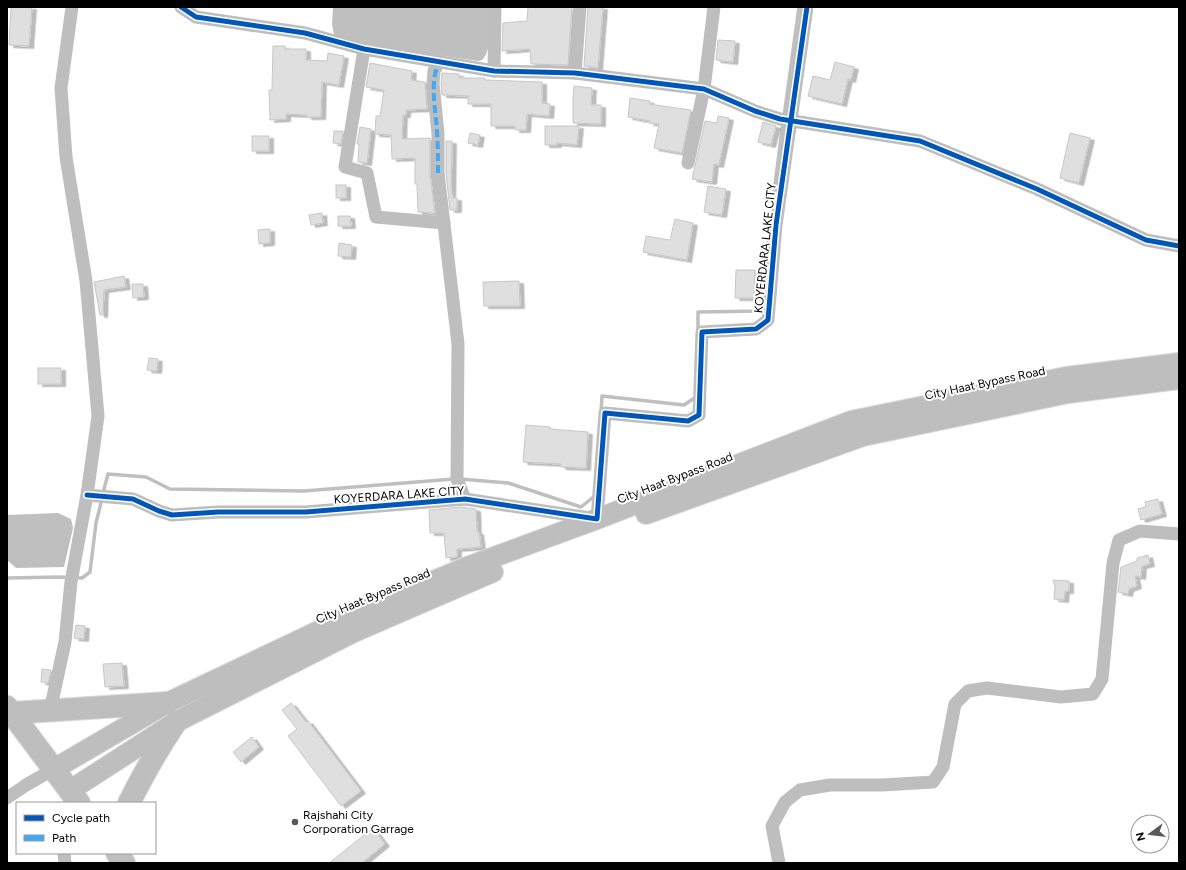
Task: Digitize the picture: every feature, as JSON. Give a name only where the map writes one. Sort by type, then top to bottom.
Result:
[{"type":"highway","points":[[9,710],[172,713],[158,750],[130,802]]},
{"type":"highway","points":[[9,710],[54,769],[71,799]]},
{"type":"highway","points":[[118,854],[124,863]]},
{"type":"main road","name":"City Haat Bypass Road","points":[[71,799],[172,713],[348,616],[467,567],[597,519],[851,421],[1066,377],[1179,363]]},
{"type":"main road","name":"City Haat Bypass Road","points":[[54,769],[172,713],[471,580],[586,536],[863,436],[1068,393],[1179,379]]},
{"type":"street","points":[[50,711],[65,642],[72,577],[87,495],[98,416],[86,282],[66,157],[61,88],[72,7]]},
{"type":"street","points":[[181,7],[196,17],[305,33],[364,49],[494,71],[575,73],[704,89],[755,111],[787,120],[920,141],[1037,189],[1146,240],[1179,246]]},
{"type":"street","points":[[494,71],[495,7]]},
{"type":"street","points":[[575,73],[580,7]]},
{"type":"street","points":[[688,163],[704,89],[714,7]]},
{"type":"street","name":"KOYERDARA LAKE CITY","points":[[87,495],[133,499],[159,511],[172,515],[218,512],[306,512],[464,499],[597,519],[605,413],[688,421],[699,415],[702,332],[756,329],[768,320],[787,120],[805,8]]},
{"type":"street","points":[[364,49],[345,167],[367,173],[376,217],[444,223]]},
{"type":"street","points":[[438,62],[434,71],[433,83],[438,134],[438,173],[458,344],[457,478],[464,499]]},
{"type":"street","points":[[779,863],[772,826],[785,802],[800,790],[830,785],[882,785],[933,782],[943,767],[955,704],[968,691],[987,688],[1061,697],[1093,694],[1102,679],[1113,562],[1118,540],[1140,531],[1179,534]]},
{"type":"street","points":[[7,798],[54,769]]},
{"type":"shaded area","points":[[333,7],[489,7],[490,35],[488,49],[482,60],[478,61],[353,43],[334,35],[332,24]]},
{"type":"shaded area","points":[[58,513],[71,519],[73,528],[64,567],[16,568],[7,560],[7,515]]},
{"type":"building","points":[[11,7],[32,7],[29,46],[9,45]]},
{"type":"building","points":[[528,7],[572,7],[568,65],[531,64],[530,49],[502,51],[503,23],[527,21]]},
{"type":"building","points":[[588,7],[603,7],[598,68],[584,66]]},
{"type":"building","points":[[718,40],[735,41],[733,62],[716,60]]},
{"type":"building","points":[[273,46],[285,46],[285,49],[306,49],[306,60],[327,61],[328,53],[344,56],[339,85],[322,82],[321,117],[286,114],[286,119],[270,120],[269,90],[272,90]]},
{"type":"building","points":[[835,62],[854,67],[851,80],[848,79],[842,104],[808,96],[813,76],[830,80]]},
{"type":"building","points":[[370,63],[412,71],[411,80],[425,82],[427,109],[406,110],[406,115],[403,115],[402,139],[430,138],[430,174],[435,213],[418,212],[417,184],[415,184],[415,158],[392,159],[391,135],[375,134],[376,116],[380,116],[384,90],[366,87]]},
{"type":"building","points":[[442,73],[459,74],[459,78],[485,78],[485,80],[542,82],[542,103],[550,104],[549,116],[527,114],[526,130],[515,130],[515,126],[491,126],[491,104],[468,104],[468,96],[442,95]]},
{"type":"building","points":[[574,86],[592,88],[591,105],[601,105],[601,124],[573,123]]},
{"type":"building","points":[[630,98],[650,101],[649,104],[691,110],[682,153],[654,148],[659,124],[649,123],[650,121],[628,117]]},
{"type":"building","points":[[718,116],[729,118],[719,165],[714,164],[712,182],[692,179],[705,121],[717,123]]},
{"type":"building","points":[[763,122],[776,126],[771,145],[758,142]]},
{"type":"building","points":[[545,126],[579,126],[577,145],[557,143],[557,145],[545,145]]},
{"type":"building","points":[[360,127],[371,129],[367,163],[358,162],[359,144],[357,144]]},
{"type":"building","points":[[334,131],[343,131],[341,144],[333,143]]},
{"type":"building","points":[[470,133],[480,135],[478,145],[468,143]]},
{"type":"building","points":[[1070,133],[1090,138],[1079,183],[1060,178]]},
{"type":"building","points":[[252,136],[269,136],[269,151],[252,151]]},
{"type":"building","points":[[446,141],[452,141],[451,198],[457,198],[457,210],[450,210],[446,173]]},
{"type":"building","points":[[336,185],[346,185],[346,198],[336,198]]},
{"type":"building","points":[[708,186],[726,189],[722,215],[704,212]]},
{"type":"building","points":[[322,213],[323,223],[311,225],[309,215]]},
{"type":"building","points":[[338,216],[350,216],[351,226],[338,226]]},
{"type":"building","points":[[675,219],[693,223],[687,260],[643,252],[646,236],[670,240]]},
{"type":"building","points":[[270,229],[270,243],[259,244],[258,230]]},
{"type":"building","points":[[339,243],[352,245],[351,257],[338,256]]},
{"type":"building","points":[[736,270],[755,270],[754,298],[735,298]]},
{"type":"building","points":[[124,276],[126,287],[104,290],[103,315],[100,315],[94,282]]},
{"type":"building","points":[[519,281],[520,306],[484,306],[483,282]]},
{"type":"building","points":[[132,284],[143,284],[144,297],[133,298]]},
{"type":"building","points":[[149,358],[158,359],[157,371],[147,370]]},
{"type":"building","points":[[38,368],[61,368],[61,384],[38,384]]},
{"type":"building","points":[[526,425],[550,427],[550,429],[588,432],[586,468],[561,467],[561,464],[523,462]]},
{"type":"building","points":[[1158,499],[1162,514],[1141,520],[1138,509],[1146,507],[1145,502]]},
{"type":"building","points":[[461,507],[476,509],[477,532],[479,532],[481,547],[457,549],[457,557],[446,558],[444,533],[430,533],[429,510]]},
{"type":"building","points":[[1148,555],[1150,564],[1142,566],[1141,577],[1135,576],[1137,586],[1129,589],[1128,594],[1118,592],[1121,567],[1137,561],[1137,558]]},
{"type":"building","points":[[1053,580],[1069,581],[1069,591],[1065,591],[1064,600],[1054,599],[1055,587]]},
{"type":"building","points":[[76,625],[85,626],[84,639],[74,638]]},
{"type":"building","points":[[122,663],[124,686],[105,687],[103,664]]},
{"type":"building","points":[[42,669],[51,670],[48,683],[41,682]]},
{"type":"building","points":[[291,703],[306,722],[308,721],[361,791],[341,806],[288,736],[297,729],[282,710]]},
{"type":"building","points":[[252,737],[259,747],[241,762],[233,752]]},
{"type":"building","points":[[373,828],[385,844],[362,863],[329,863]]},
{"type":"waterway","points":[[784,117],[799,7]]},
{"type":"waterway","points":[[773,200],[783,123]]},
{"type":"waterway","points":[[698,330],[698,312],[761,311],[768,242]]},
{"type":"waterway","points":[[601,413],[602,396],[684,405],[696,397]]},
{"type":"waterway","points":[[103,493],[108,474],[146,477],[170,489],[304,491],[454,479]]},
{"type":"waterway","points":[[460,479],[508,483],[581,507],[596,495]]},
{"type":"waterway","points":[[7,578],[82,578],[90,572],[96,523],[102,499]]},
{"type":"marked path","points":[[438,173],[434,79],[439,62]]},
{"type":"cycle path","points":[[181,7],[196,17],[305,33],[364,49],[494,71],[575,73],[704,89],[755,111],[780,119],[920,141],[1037,189],[1146,240],[1179,246]]},
{"type":"cycle path","points":[[87,495],[133,499],[159,511],[172,515],[218,512],[306,512],[465,499],[597,519],[605,413],[688,421],[699,415],[702,332],[756,329],[768,320],[776,225],[807,7]]},
{"type":"place","name":"Rajshahi City Corporation Garrage","points":[[295,822]]}]
